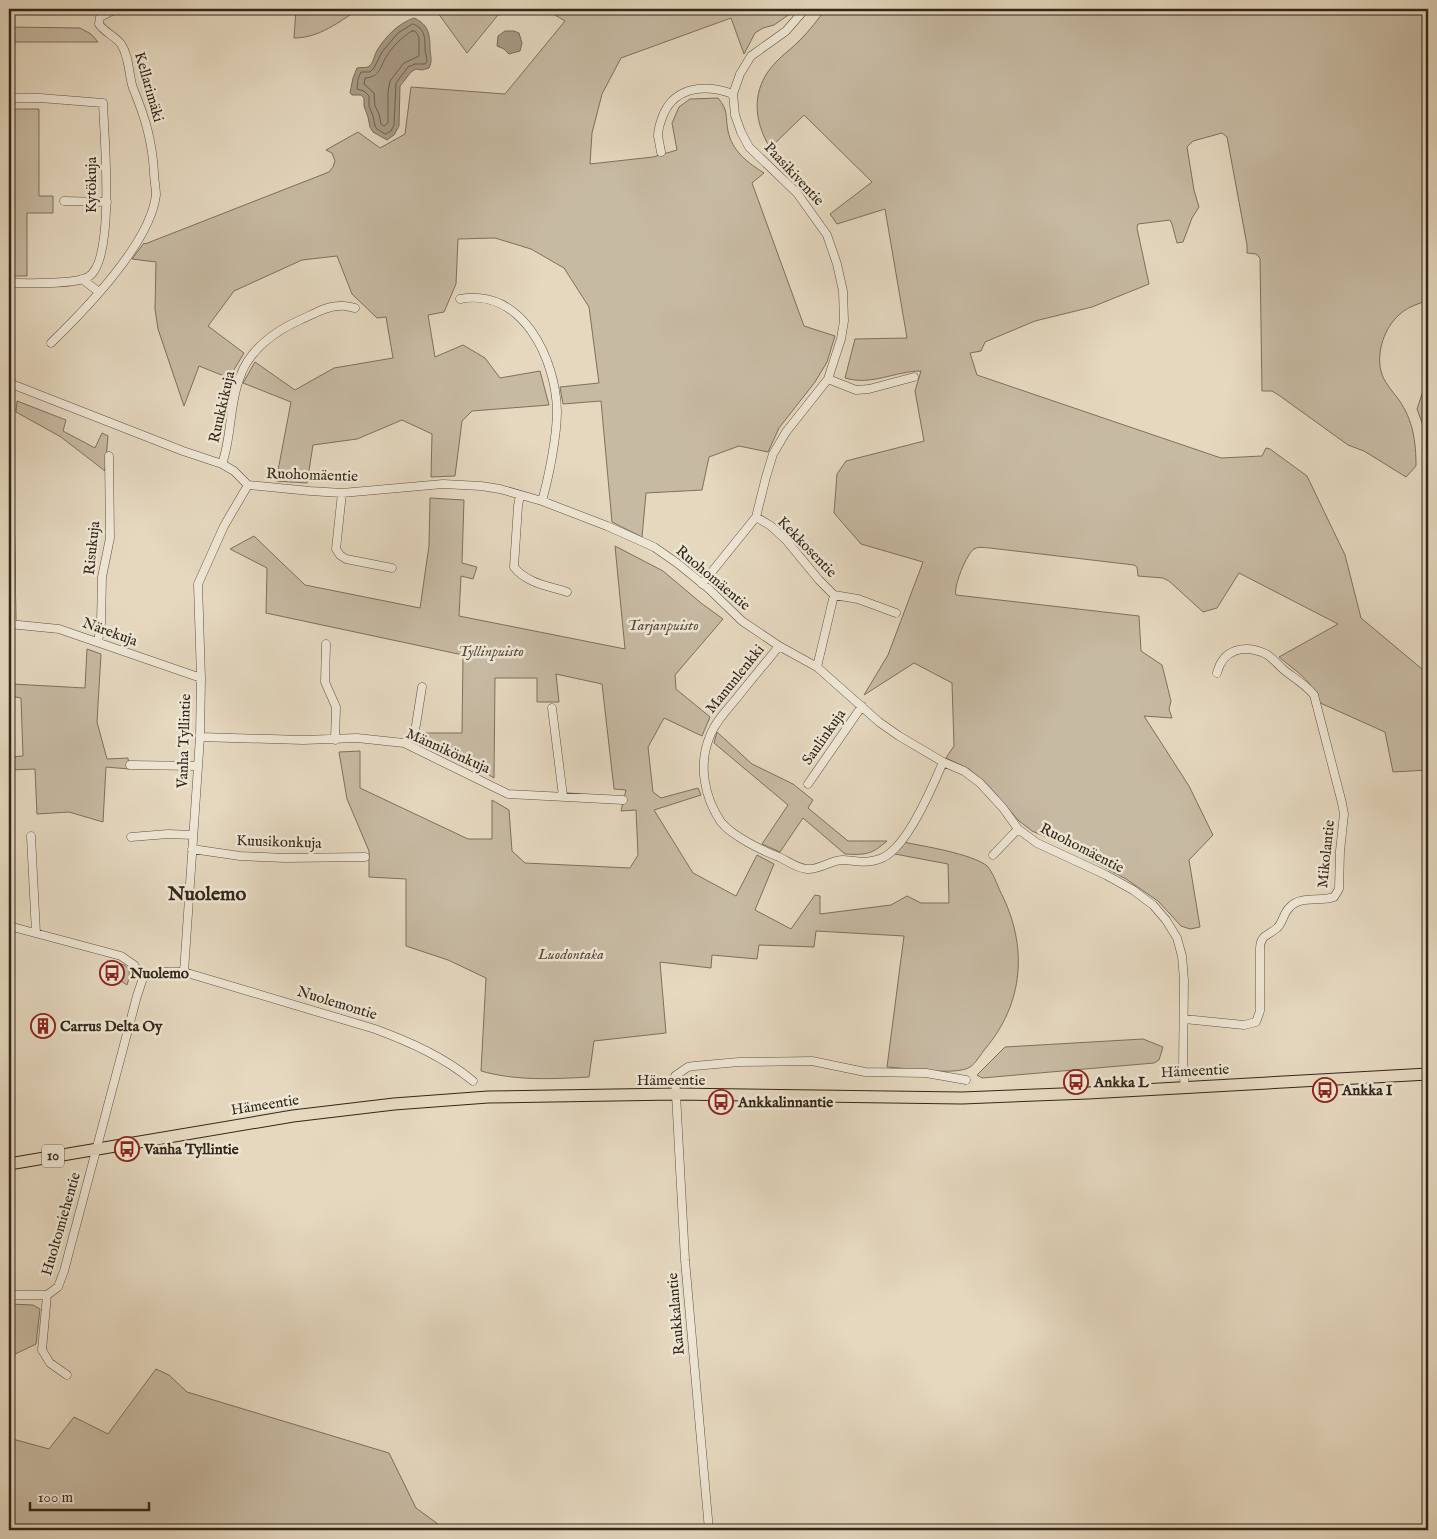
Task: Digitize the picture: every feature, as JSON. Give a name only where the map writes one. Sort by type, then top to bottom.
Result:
[{"type":"highway","name":"Hämeentie","points":[[9,1164],[293,1116],[394,1104],[488,1097],[675,1094],[962,1098],[1428,1074]]},
{"type":"street","name":"Kellarimäki","points":[[99,292],[136,244],[151,214],[156,194],[153,152],[142,110],[133,87],[127,56],[120,42],[102,29],[99,24],[100,17],[116,9]]},
{"type":"street","points":[[661,152],[658,135],[668,104],[689,90],[706,88],[724,90],[733,94],[740,74],[751,56],[786,31],[805,9]]},
{"type":"street","name":"Paasikiventie","points":[[702,584],[756,517],[774,454],[786,432],[828,380],[840,344],[844,321],[843,291],[837,264],[826,235],[803,201],[749,146],[741,132],[733,94]]},
{"type":"street","name":"Kytökuja","points":[[9,98],[40,98],[103,103],[107,202],[102,256],[90,277],[82,279]]},
{"type":"street","points":[[64,201],[107,202]]},
{"type":"street","points":[[9,283],[78,281],[82,279],[99,292],[51,343]]},
{"type":"street","points":[[460,299],[472,297],[486,298],[502,304],[517,313],[539,343],[547,362],[555,387],[557,412],[555,433],[542,501]]},
{"type":"street","name":"Ruukkikuja","points":[[222,464],[227,450],[240,376],[261,346],[276,332],[324,309],[340,306],[355,308]]},
{"type":"street","points":[[828,380],[856,390],[869,389],[914,377]]},
{"type":"street","name":"Ruohomäentie","points":[[9,383],[183,451],[222,464],[234,471],[248,484],[342,493],[443,484],[481,486],[542,501],[654,547],[702,584],[742,621],[817,667],[879,722],[943,762],[964,771],[980,783],[1003,808],[1018,829],[1036,843],[1106,875],[1133,890],[1153,905],[1177,938],[1182,956],[1184,980],[1183,1070],[1185,1087]]},
{"type":"street","points":[[9,438],[11,624]]},
{"type":"street","name":"Risukuja","points":[[98,642],[102,577],[110,538],[109,456]]},
{"type":"street","name":"Vanha Tyllintie","points":[[184,972],[200,738],[201,678],[198,584],[224,526],[248,484]]},
{"type":"street","points":[[342,493],[336,549],[346,559],[392,568]]},
{"type":"street","points":[[520,495],[514,567],[519,574],[527,579],[567,592]]},
{"type":"street","name":"Kekkosentie","points":[[756,517],[771,526],[786,540],[834,595],[858,598],[896,613]]},
{"type":"street","points":[[817,667],[834,595]]},
{"type":"street","name":"Närekuja","points":[[11,624],[59,629],[201,678]]},
{"type":"street","points":[[326,644],[325,682],[336,707],[335,740]]},
{"type":"street","name":"Manunlenkki","points":[[780,646],[718,720],[705,752],[703,776],[709,799],[722,823],[741,838],[762,851],[781,858],[794,866],[807,869],[819,868],[842,860],[857,862],[875,861],[890,853],[900,842],[929,795],[943,762]]},
{"type":"street","name":"Mikolantie","points":[[1184,1019],[1244,1025],[1256,1022],[1260,1011],[1260,948],[1262,939],[1277,928],[1289,907],[1298,902],[1329,899],[1334,897],[1339,889],[1340,851],[1344,814],[1314,695],[1268,655],[1255,650],[1231,652],[1219,663],[1217,673]]},
{"type":"street","points":[[404,744],[413,736],[422,687]]},
{"type":"street","name":"Saulinkuja","points":[[808,784],[862,706]]},
{"type":"street","points":[[552,708],[563,796]]},
{"type":"street","name":"Männikönkuja","points":[[200,738],[335,740],[358,738],[404,744],[508,794],[623,800]]},
{"type":"street","points":[[130,765],[198,766]]},
{"type":"street","points":[[993,855],[1018,829]]},
{"type":"street","points":[[131,837],[168,834],[193,835]]},
{"type":"street","points":[[31,836],[36,933]]},
{"type":"street","name":"Kuusikonkuja","points":[[192,849],[240,856],[285,858],[365,857]]},
{"type":"street","points":[[9,926],[121,956],[134,965],[143,978]]},
{"type":"street","points":[[143,978],[158,972],[184,972]]},
{"type":"street","name":"Nuolemontie","points":[[184,972],[375,1029],[406,1041],[461,1071],[473,1081]]},
{"type":"street","points":[[96,1148],[143,978]]},
{"type":"street","points":[[675,1094],[675,1076],[688,1067],[738,1062],[812,1061],[865,1072],[926,1073],[966,1080]]},
{"type":"street","name":"Raukkalantie","points":[[675,1094],[685,1260],[710,1530]]},
{"type":"street","name":"Huoltomiehentie","points":[[9,1295],[47,1295],[58,1287],[64,1271],[96,1148]]},
{"type":"street","points":[[47,1295],[42,1350],[50,1363],[67,1375]]},
{"type":"green space","points":[[296,9],[359,9],[320,32],[294,38]]},
{"type":"green space","points":[[435,9],[519,9],[498,15],[467,53]]},
{"type":"green space","points":[[545,9],[797,9],[774,25],[763,28],[755,33],[744,54],[731,18],[621,58],[602,94],[592,133],[590,164],[653,157],[677,150],[672,123],[679,107],[690,99],[718,98],[725,110],[728,131],[733,145],[747,161],[764,173],[752,183],[804,326],[835,336],[827,362],[815,382],[779,428],[768,452],[739,446],[709,457],[702,490],[646,493],[642,537],[612,522],[601,401],[563,404],[560,387],[599,383],[589,307],[564,268],[531,249],[495,238],[458,239],[456,284],[444,312],[428,315],[435,357],[463,345],[485,358],[500,378],[540,371],[549,405],[472,411],[462,421],[455,476],[431,477],[432,434],[402,420],[357,439],[313,445],[307,483],[276,481],[291,402],[243,383],[255,362],[295,390],[334,368],[393,358],[386,317],[377,318],[352,294],[337,256],[302,260],[234,291],[208,326],[244,353],[229,378],[199,366],[184,406],[158,329],[155,309],[156,262],[132,259],[144,243],[329,172],[335,161],[332,153],[326,150],[358,132],[380,148],[405,134],[411,87],[505,94],[565,21]]},
{"type":"green space","points":[[826,9],[1428,9],[1428,278],[1423,302],[1405,310],[1394,320],[1383,340],[1380,356],[1382,375],[1408,415],[1413,432],[1416,466],[1406,477],[1364,451],[1348,445],[1272,391],[1262,391],[1260,258],[1256,254],[1247,253],[1227,137],[1222,133],[1193,141],[1187,147],[1194,190],[1199,207],[1192,218],[1183,242],[1177,243],[1170,220],[1138,224],[1137,228],[1149,284],[1092,307],[1035,321],[985,342],[981,351],[970,353],[977,375],[1221,458],[1262,456],[1266,448],[1270,449],[1307,476],[1345,555],[1361,618],[1428,674],[1428,770],[1393,772],[1385,732],[1318,702],[1313,688],[1308,682],[1279,657],[1338,624],[1239,573],[1217,608],[1203,612],[1169,581],[1163,578],[1138,576],[1137,567],[1134,565],[990,548],[978,548],[971,552],[964,563],[956,595],[1139,616],[1141,651],[1162,665],[1171,701],[1169,709],[1172,718],[1144,716],[1189,786],[1213,835],[1189,860],[1200,927],[1190,929],[1181,926],[1158,901],[1126,879],[1060,843],[1032,831],[1019,821],[985,782],[969,769],[946,758],[954,746],[952,683],[914,663],[864,695],[888,655],[923,562],[861,544],[834,513],[837,474],[846,461],[924,441],[915,391],[921,371],[865,380],[845,378],[855,339],[907,338],[885,209],[837,224],[830,214],[872,182],[804,115],[770,148],[760,126],[757,104],[758,94],[767,73],[804,36]]},
{"type":"green space","points":[[9,27],[80,28],[91,34],[98,42],[9,42]]},
{"type":"green space","points":[[9,109],[39,109],[39,196],[53,196],[53,213],[27,213],[27,276],[9,276]]},
{"type":"green space","points":[[1428,360],[1428,468],[1424,428],[1417,409],[1424,388],[1425,370]]},
{"type":"green space","points":[[17,401],[66,420],[63,431],[95,448],[102,433],[108,436],[105,471],[61,437],[16,412]]},
{"type":"green space","points":[[430,498],[464,500],[462,563],[477,567],[473,579],[461,576],[459,616],[625,649],[615,546],[663,571],[723,619],[675,675],[676,689],[710,717],[702,736],[664,718],[648,747],[653,792],[661,798],[698,788],[701,795],[654,810],[693,873],[736,896],[757,855],[774,864],[755,910],[791,929],[815,895],[820,896],[820,914],[891,905],[907,896],[921,903],[949,903],[948,864],[895,854],[903,842],[960,854],[987,866],[1010,913],[1018,954],[1018,974],[1008,1013],[998,1031],[970,1067],[963,1070],[943,1071],[887,1067],[904,936],[816,931],[814,947],[759,945],[757,959],[712,955],[711,968],[660,962],[666,1033],[594,1041],[589,1077],[521,1078],[481,1071],[486,978],[448,960],[406,946],[406,879],[369,877],[369,851],[347,799],[339,752],[360,751],[360,788],[468,839],[492,839],[492,800],[509,810],[512,851],[525,863],[630,868],[638,855],[636,810],[621,811],[626,790],[614,789],[602,684],[556,674],[559,702],[537,702],[537,678],[495,678],[494,778],[429,743],[424,733],[462,733],[463,655],[266,613],[267,568],[230,549],[254,536],[305,585],[420,608],[429,546]]},
{"type":"green space","points":[[87,649],[101,654],[97,722],[107,759],[128,758],[129,769],[106,767],[103,822],[69,812],[37,814],[35,769],[9,770],[9,757],[23,756],[21,698],[11,696],[12,684],[85,688]]},
{"type":"green space","points":[[717,732],[752,764],[793,784],[813,800],[808,808],[848,841],[887,841],[868,853],[845,854],[803,818],[780,852],[762,844],[788,805],[714,743]]},
{"type":"green space","points":[[107,961],[119,963],[128,969],[129,978],[127,985],[118,979]]},
{"type":"green space","points":[[1143,1039],[1163,1047],[1159,1060],[1154,1063],[982,1078],[977,1075],[1005,1047]]},
{"type":"green space","points":[[9,1304],[33,1305],[40,1309],[36,1344],[9,1357]]},
{"type":"green space","points":[[156,1369],[169,1375],[187,1392],[389,1453],[416,1508],[438,1524],[441,1530],[9,1530],[9,1438],[49,1449],[74,1417],[108,1434]]},
{"type":"water","points":[[414,18],[419,20],[427,30],[431,63],[429,68],[416,69],[411,72],[400,86],[399,126],[394,135],[387,140],[373,132],[370,127],[364,106],[364,98],[361,95],[352,95],[350,93],[353,78],[357,68],[370,66],[381,44],[389,35],[403,23]]},
{"type":"water","points":[[505,31],[519,33],[522,43],[520,51],[509,54],[497,46],[498,36]]},
{"type":"place","name":"Nuolemo","points":[[112,973]]},
{"type":"place","name":"Carrus Delta Oy","points":[[43,1026]]},
{"type":"place","name":"Ankka L","points":[[1076,1082]]},
{"type":"place","name":"Ankka I","points":[[1325,1090]]},
{"type":"place","name":"Ankkalinnantie","points":[[721,1102]]},
{"type":"place","name":"Vanha Tyllintie","points":[[127,1149]]},
{"type":"district","name":"Nuolemo","points":[[207,894]]},
{"type":"park label","name":"Tarjanpuisto","points":[[663,625]]},
{"type":"park label","name":"Tyllinpuisto","points":[[491,651]]},
{"type":"park label","name":"Luodontaka","points":[[571,954]]}]
